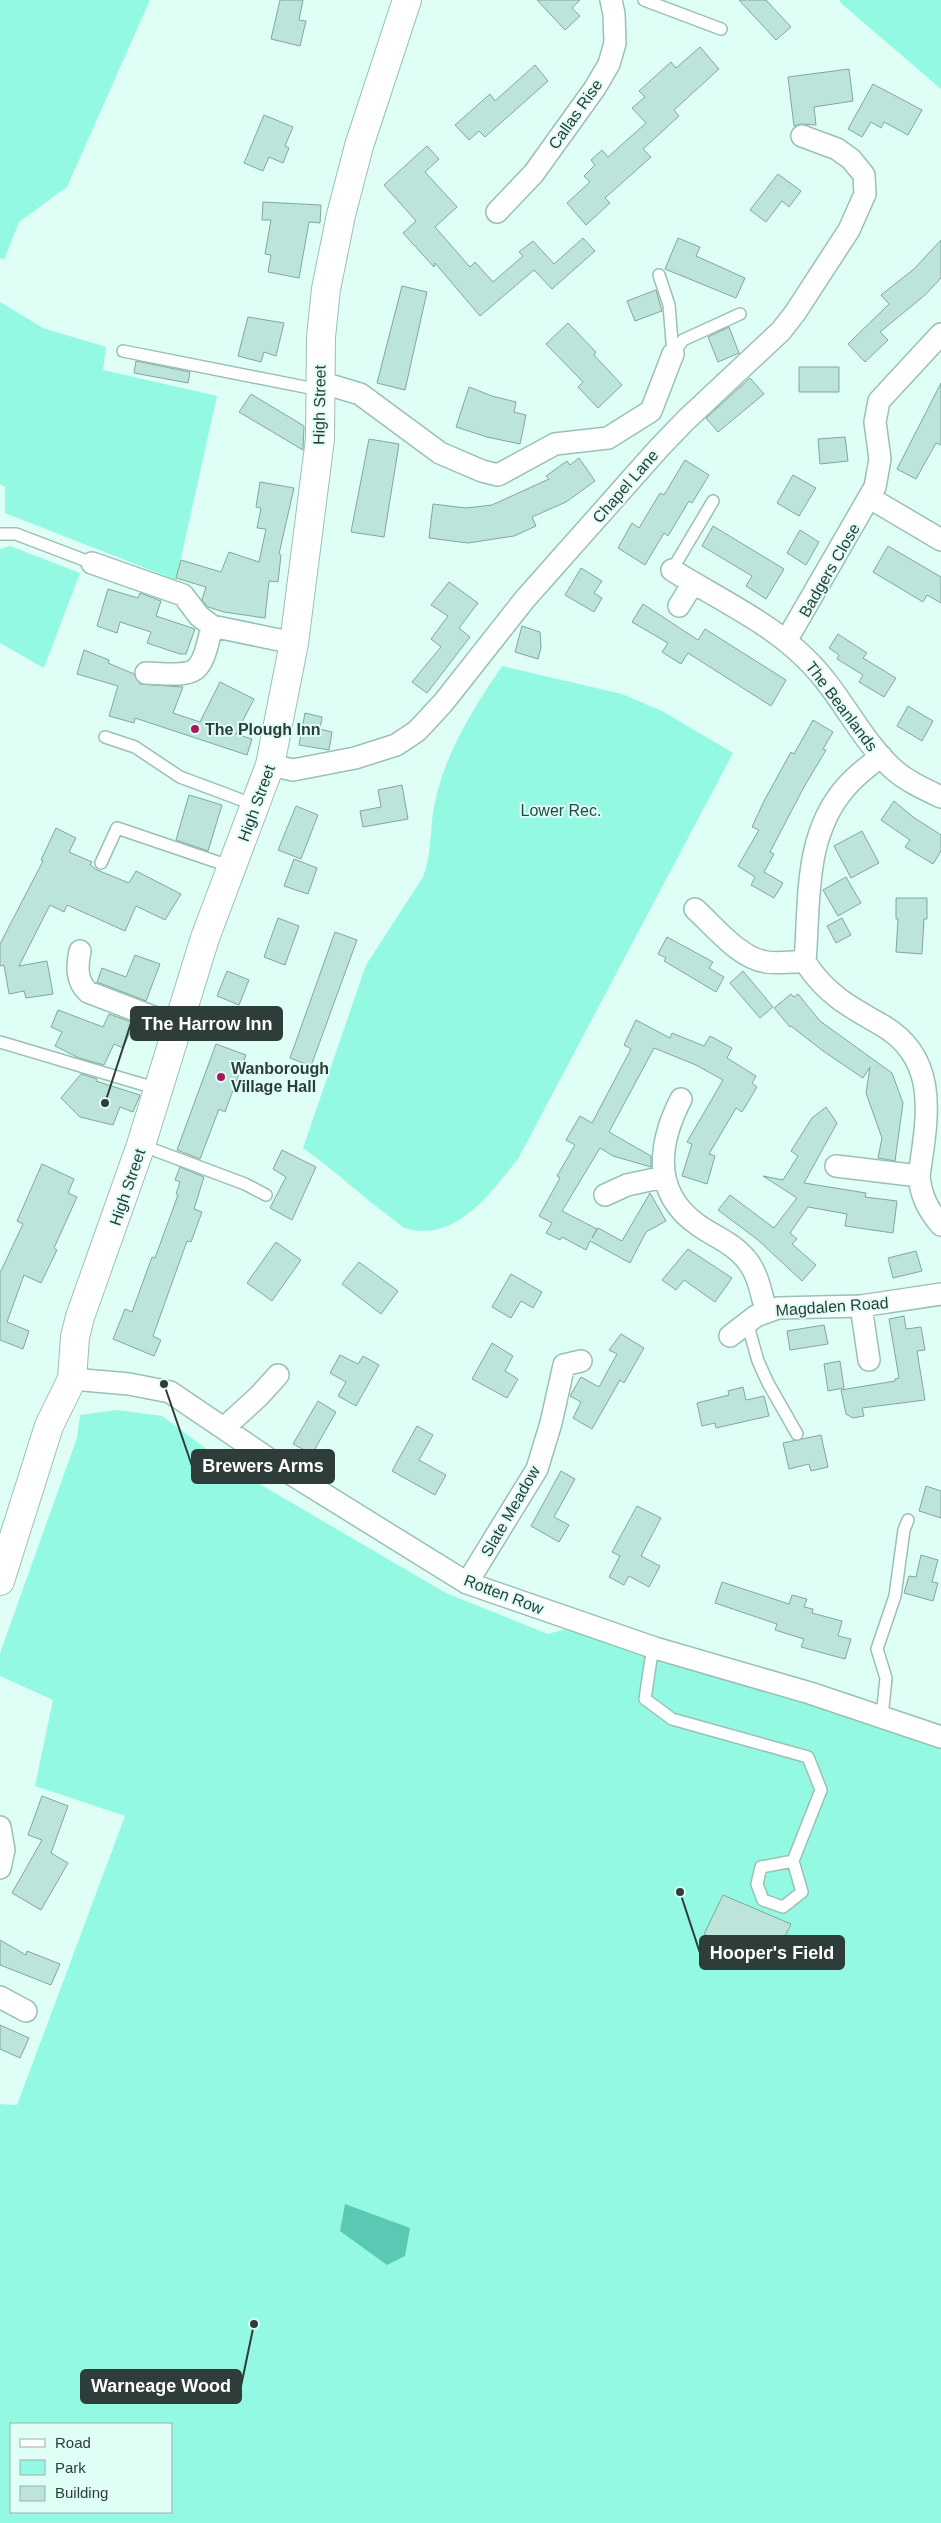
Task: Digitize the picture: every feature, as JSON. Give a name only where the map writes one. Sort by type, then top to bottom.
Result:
[{"type":"street","name":"High Street","points":[[0,1581],[49,1426],[72,1379],[75,1337],[80,1317],[141,1145],[177,1026],[232,867],[257,806],[270,765],[294,643],[320,439],[321,337],[326,290],[341,215],[360,146],[407,0]]},
{"type":"street","name":"Callas Rise","points":[[497,212],[534,173],[595,88],[609,64],[615,43],[614,14],[611,0]]},
{"type":"street","name":"Chapel Lane","points":[[270,765],[293,770],[355,758],[390,748],[418,731],[449,696],[525,599],[659,448],[780,331],[795,313],[850,230],[865,194],[864,175],[851,159],[837,149],[802,136]]},
{"type":"street","name":"Badgers Close","points":[[786,641],[870,498],[878,476],[880,459],[875,415],[879,401],[885,392],[941,334]]},
{"type":"street","points":[[320,386],[360,394],[440,453],[482,471],[498,474],[555,444],[608,438],[650,411],[673,354]]},
{"type":"street","points":[[870,498],[938,534]]},
{"type":"street","points":[[92,563],[183,595],[199,616],[212,626],[294,643]]},
{"type":"street","name":"The Beanlands","points":[[672,570],[786,641],[816,669],[880,756],[907,779],[941,797]]},
{"type":"street","points":[[679,606],[693,583]]},
{"type":"street","points":[[146,673],[187,674],[198,670],[204,659],[212,626]]},
{"type":"street","points":[[880,756],[846,787],[830,812],[816,842],[808,884],[805,962],[827,991],[846,1005],[892,1031],[916,1057],[925,1078],[928,1092],[919,1176],[924,1200],[941,1225]]},
{"type":"street","points":[[694,909],[753,958],[772,963],[805,962]]},
{"type":"street","points":[[80,952],[77,970],[84,988],[88,992],[177,1026]]},
{"type":"street","points":[[681,1099],[668,1125],[665,1141],[664,1177],[670,1192],[682,1212],[745,1257],[755,1274],[766,1311]]},
{"type":"street","points":[[836,1166],[919,1176]]},
{"type":"street","points":[[605,1196],[627,1185],[664,1177]]},
{"type":"street","name":"Magdalen Road","points":[[730,1336],[747,1322],[766,1311],[794,1307],[861,1306],[941,1294]]},
{"type":"street","points":[[861,1306],[869,1360]]},
{"type":"street","name":"Slate Meadow","points":[[467,1583],[537,1469],[551,1423],[564,1366],[581,1361]]},
{"type":"street","points":[[225,1427],[259,1396],[278,1375]]},
{"type":"street","name":"Rotten Row","points":[[72,1379],[129,1384],[170,1392],[225,1427],[288,1472],[467,1583],[655,1648],[810,1692],[941,1737]]},
{"type":"street","points":[[0,1828],[4,1850],[0,1868]]},
{"type":"street","points":[[0,1997],[26,2011]]},
{"type":"lane","points":[[644,0],[721,29]]},
{"type":"lane","points":[[659,275],[669,305],[673,354]]},
{"type":"lane","points":[[673,354],[683,340],[740,314]]},
{"type":"lane","points":[[122,351],[320,386]]},
{"type":"lane","points":[[672,570],[713,501]]},
{"type":"lane","points":[[0,534],[16,534],[92,563]]},
{"type":"lane","points":[[105,737],[135,747],[180,777],[257,806]]},
{"type":"lane","points":[[101,863],[117,828],[232,867]]},
{"type":"lane","points":[[0,1042],[158,1089]]},
{"type":"lane","points":[[141,1145],[245,1184],[266,1195]]},
{"type":"lane","points":[[747,1322],[764,1376],[797,1434]]},
{"type":"lane","points":[[882,1717],[886,1678],[877,1649],[895,1596],[904,1530],[908,1520]]},
{"type":"lane","points":[[655,1648],[651,1659],[645,1698],[672,1719],[808,1757],[821,1790],[793,1861],[802,1892],[783,1907],[763,1900],[757,1884],[761,1867],[793,1861]]},
{"type":"green space","points":[[0,0],[150,0],[67,187],[19,222],[4,260],[0,258]]},
{"type":"green space","points":[[839,0],[941,0],[941,89],[842,4]]},
{"type":"green space","points":[[0,302],[43,328],[106,347],[103,370],[217,396],[176,580],[5,513],[5,487],[0,484]]},
{"type":"green space","points":[[10,546],[80,573],[44,668],[0,643],[0,549]]},
{"type":"green space","name":"Lower Rec.","points":[[502,666],[622,694],[662,711],[733,753],[518,1159],[485,1199],[458,1221],[442,1228],[426,1231],[408,1229],[401,1226],[303,1148],[366,965],[423,877],[430,849],[435,802],[453,748],[471,714]]},
{"type":"green space","points":[[117,1410],[162,1416],[232,1468],[446,1593],[548,1634],[583,1624],[941,1737],[941,2523],[0,2523],[0,2104],[17,2105],[125,1816],[35,1786],[53,1700],[0,1676],[0,1653],[77,1438],[80,1415]]},
{"type":"shaded area","points":[[345,2204],[410,2228],[405,2256],[387,2265],[340,2231]]},
{"type":"building","points":[[280,0],[303,0],[299,20],[306,21],[300,46],[271,39]]},
{"type":"building","points":[[537,0],[580,0],[572,8],[580,16],[565,30]]},
{"type":"building","points":[[739,0],[766,0],[791,27],[776,40]]},
{"type":"building","points":[[700,47],[719,69],[674,110],[679,116],[643,149],[651,157],[605,198],[610,203],[586,225],[567,203],[590,182],[584,176],[595,165],[591,160],[602,150],[608,157],[646,123],[632,108],[645,97],[639,91],[671,62],[676,68]]},
{"type":"building","points":[[535,65],[548,81],[485,137],[479,131],[469,140],[455,125],[490,94],[495,101]]},
{"type":"building","points":[[849,69],[853,101],[814,107],[816,125],[800,124],[794,126],[788,77]]},
{"type":"building","points":[[873,84],[922,110],[908,135],[884,122],[881,128],[871,122],[862,137],[848,129]]},
{"type":"building","points":[[264,115],[293,127],[285,146],[289,148],[283,163],[269,157],[263,171],[244,163]]},
{"type":"building","points":[[427,146],[439,159],[425,172],[457,207],[435,227],[470,267],[475,262],[493,282],[523,256],[519,252],[533,241],[554,264],[583,238],[595,251],[552,289],[534,270],[480,316],[435,263],[434,267],[403,233],[416,221],[384,185]]},
{"type":"building","points":[[778,174],[801,191],[789,207],[782,201],[766,222],[750,210]]},
{"type":"building","points":[[263,202],[321,205],[320,223],[309,222],[299,278],[268,272],[271,255],[265,254],[271,220],[262,220]]},
{"type":"building","points":[[678,238],[700,247],[696,256],[745,278],[736,298],[665,269]]},
{"type":"building","points":[[941,240],[941,278],[925,295],[880,332],[888,340],[865,362],[848,344],[889,304],[881,295],[914,269]]},
{"type":"building","points":[[402,286],[427,292],[405,390],[377,383]]},
{"type":"building","points":[[656,290],[662,311],[635,321],[627,301]]},
{"type":"building","points":[[248,317],[284,323],[276,356],[264,352],[261,362],[238,356]]},
{"type":"building","points":[[568,323],[596,352],[594,355],[622,385],[598,408],[578,387],[583,382],[546,344]]},
{"type":"building","points":[[729,327],[739,353],[718,362],[708,337]]},
{"type":"building","points":[[136,361],[190,372],[188,383],[134,373]]},
{"type":"building","points":[[799,367],[839,367],[839,392],[799,392]]},
{"type":"building","points":[[750,378],[764,394],[718,432],[706,418]]},
{"type":"building","points":[[941,383],[941,445],[936,443],[916,479],[897,469]]},
{"type":"building","points":[[469,387],[492,396],[516,402],[514,412],[526,415],[520,444],[487,437],[456,427]]},
{"type":"building","points":[[251,394],[304,426],[303,450],[239,412]]},
{"type":"building","points":[[845,437],[848,461],[820,464],[818,439]]},
{"type":"building","points":[[369,439],[399,444],[384,537],[351,532]]},
{"type":"building","points":[[579,458],[595,481],[566,502],[532,517],[536,526],[514,536],[468,543],[429,538],[433,504],[466,508],[492,505],[549,479],[546,476],[567,461],[570,465]]},
{"type":"building","points":[[685,460],[709,475],[692,503],[689,501],[668,536],[664,533],[645,565],[618,548],[632,523],[639,528],[660,493],[664,495]]},
{"type":"building","points":[[793,475],[816,488],[799,516],[777,503]]},
{"type":"building","points":[[260,482],[294,488],[279,554],[281,555],[278,582],[269,581],[265,618],[224,612],[208,607],[202,600],[206,587],[176,578],[181,560],[221,572],[229,552],[259,562],[266,529],[257,528],[261,508],[256,507]]},
{"type":"building","points":[[713,526],[784,569],[766,599],[746,586],[752,576],[702,546]]},
{"type":"building","points":[[800,530],[819,542],[806,565],[787,553]]},
{"type":"building","points":[[888,546],[941,577],[941,603],[927,595],[923,602],[873,572]]},
{"type":"building","points":[[581,568],[602,581],[594,593],[602,598],[594,612],[565,595]]},
{"type":"building","points":[[449,582],[478,603],[459,628],[470,637],[427,693],[412,682],[441,647],[431,639],[448,616],[431,605]]},
{"type":"building","points":[[108,589],[138,598],[140,593],[161,601],[156,616],[195,629],[186,654],[180,654],[147,643],[151,632],[120,622],[117,633],[97,626]]},
{"type":"building","points":[[643,604],[698,640],[705,629],[786,680],[771,706],[688,653],[681,664],[662,652],[668,643],[632,622]]},
{"type":"building","points":[[522,626],[540,632],[541,647],[538,659],[515,652]]},
{"type":"building","points":[[838,634],[867,653],[863,658],[896,678],[884,697],[859,682],[863,675],[837,659],[839,655],[829,648]]},
{"type":"building","points":[[84,650],[109,660],[108,663],[134,674],[140,684],[183,687],[173,713],[200,722],[220,682],[254,699],[236,734],[252,739],[247,755],[135,718],[134,723],[109,716],[118,686],[77,674]]},
{"type":"building","points":[[908,706],[933,721],[922,741],[897,726]]},
{"type":"building","points":[[305,713],[322,717],[320,729],[332,732],[329,750],[299,745]]},
{"type":"building","points":[[813,720],[833,732],[823,749],[826,750],[770,852],[774,854],[764,872],[783,883],[774,898],[751,885],[755,877],[738,866],[759,830],[752,827],[764,801],[791,752],[794,754]]},
{"type":"building","points":[[402,785],[408,819],[363,827],[360,811],[381,807],[378,790]]},
{"type":"building","points":[[189,795],[222,805],[208,851],[176,840]]},
{"type":"building","points":[[894,801],[913,817],[941,835],[941,851],[933,864],[905,847],[910,840],[881,820]]},
{"type":"building","points":[[296,806],[318,815],[301,859],[278,850]]},
{"type":"building","points":[[56,828],[76,838],[69,852],[92,862],[90,865],[97,870],[129,883],[136,871],[181,894],[165,920],[136,906],[125,931],[67,905],[64,912],[50,905],[19,966],[47,961],[53,994],[26,998],[24,991],[9,994],[4,965],[0,966],[0,944],[43,861],[41,860]]},
{"type":"building","points":[[862,831],[879,863],[851,878],[834,846]]},
{"type":"building","points":[[294,859],[317,868],[308,894],[284,886]]},
{"type":"building","points":[[846,877],[861,903],[838,916],[823,890]]},
{"type":"building","points":[[896,898],[927,898],[927,919],[924,919],[922,954],[896,952],[898,919],[896,919]]},
{"type":"building","points":[[278,918],[299,926],[285,965],[264,957]]},
{"type":"building","points":[[842,918],[851,935],[836,943],[827,926]]},
{"type":"building","points":[[335,932],[357,940],[311,1066],[290,1058]]},
{"type":"building","points":[[667,937],[713,962],[709,968],[724,977],[716,992],[664,961],[666,958],[658,954]]},
{"type":"building","points":[[135,955],[160,964],[146,1001],[97,982],[102,968],[126,977]]},
{"type":"building","points":[[227,971],[249,980],[239,1005],[217,996]]},
{"type":"building","points":[[743,971],[773,1007],[760,1018],[730,983]]},
{"type":"building","points":[[791,994],[794,997],[798,994],[820,1021],[892,1073],[903,1103],[895,1161],[878,1158],[882,1138],[866,1093],[870,1067],[863,1078],[790,1027],[774,1008]]},
{"type":"building","points":[[58,1010],[103,1027],[109,1014],[134,1023],[123,1048],[114,1044],[104,1065],[79,1058],[55,1046],[62,1032],[51,1027]]},
{"type":"building","points":[[636,1020],[670,1038],[672,1033],[704,1046],[710,1036],[732,1048],[727,1058],[756,1076],[752,1083],[757,1087],[742,1112],[736,1108],[709,1154],[715,1156],[707,1184],[682,1176],[692,1144],[687,1142],[723,1080],[696,1065],[654,1048],[609,1132],[651,1156],[651,1167],[613,1156],[600,1148],[562,1211],[597,1229],[592,1238],[598,1228],[622,1241],[650,1193],[666,1221],[646,1232],[630,1263],[590,1241],[586,1250],[562,1237],[560,1240],[546,1233],[552,1223],[539,1216],[560,1178],[557,1176],[575,1145],[566,1140],[580,1116],[592,1123],[631,1049],[624,1045]]},
{"type":"building","name":"Wanborough Village Hall","points":[[216,1044],[246,1055],[225,1112],[219,1109],[200,1159],[177,1150]]},
{"type":"building","points":[[81,1074],[97,1079],[96,1081],[140,1095],[133,1112],[120,1107],[113,1125],[80,1117],[61,1098]]},
{"type":"building","points":[[826,1107],[837,1123],[804,1183],[866,1193],[865,1197],[897,1201],[893,1233],[845,1226],[847,1214],[808,1207],[790,1233],[797,1239],[792,1244],[816,1265],[802,1281],[758,1240],[718,1210],[730,1195],[774,1228],[797,1198],[763,1176],[783,1180],[798,1156],[791,1151],[812,1118]]},
{"type":"building","points":[[282,1150],[316,1167],[292,1220],[270,1208],[286,1177],[273,1169]]},
{"type":"building","points":[[42,1164],[74,1179],[68,1193],[77,1197],[54,1248],[57,1250],[41,1283],[24,1275],[7,1322],[29,1331],[23,1349],[0,1340],[0,1273],[23,1224],[17,1221]]},
{"type":"building","points":[[180,1167],[204,1177],[194,1209],[202,1212],[191,1242],[187,1241],[153,1336],[161,1340],[154,1356],[113,1339],[125,1309],[132,1312],[152,1257],[155,1258],[178,1195],[176,1194],[180,1182],[175,1180]]},
{"type":"building","points":[[276,1242],[301,1260],[272,1301],[247,1283]]},
{"type":"building","points":[[688,1249],[732,1278],[715,1302],[684,1280],[676,1290],[662,1280]]},
{"type":"building","points":[[916,1251],[922,1271],[893,1278],[888,1258]]},
{"type":"building","points":[[359,1262],[398,1291],[381,1314],[342,1284]]},
{"type":"building","points":[[511,1274],[542,1292],[533,1308],[521,1301],[511,1318],[492,1307]]},
{"type":"building","points":[[904,1316],[906,1329],[921,1327],[925,1350],[917,1351],[925,1400],[862,1408],[864,1416],[853,1418],[846,1414],[841,1390],[895,1381],[895,1379],[899,1378],[889,1319]]},
{"type":"building","points":[[824,1325],[828,1344],[790,1350],[787,1331]]},
{"type":"building","points":[[621,1334],[644,1348],[624,1383],[620,1380],[592,1429],[573,1418],[581,1402],[570,1396],[581,1377],[599,1387],[617,1354],[609,1350]]},
{"type":"building","points":[[492,1343],[513,1356],[505,1371],[518,1379],[507,1398],[472,1379]]},
{"type":"building","points":[[340,1355],[358,1364],[363,1356],[379,1365],[356,1406],[338,1396],[346,1382],[330,1373]]},
{"type":"building","points":[[840,1361],[844,1388],[828,1391],[824,1364]]},
{"type":"building","points":[[743,1387],[746,1400],[764,1396],[769,1416],[716,1428],[715,1423],[702,1426],[697,1403],[729,1395],[728,1391]]},
{"type":"building","points":[[318,1401],[336,1412],[312,1454],[293,1444]]},
{"type":"building","points":[[417,1426],[433,1435],[419,1460],[446,1475],[435,1495],[392,1471]]},
{"type":"building","points":[[821,1435],[828,1467],[811,1471],[809,1464],[789,1469],[783,1443]]},
{"type":"building","points":[[561,1471],[575,1479],[554,1517],[569,1525],[559,1542],[531,1526]]},
{"type":"building","points":[[926,1486],[941,1491],[941,1518],[919,1511]]},
{"type":"building","points":[[637,1506],[661,1518],[641,1556],[660,1566],[649,1587],[629,1576],[624,1585],[609,1577],[620,1556],[612,1552]]},
{"type":"building","points":[[921,1555],[938,1560],[932,1582],[938,1583],[933,1601],[904,1593],[909,1576],[916,1577]]},
{"type":"building","points":[[722,1582],[789,1604],[792,1595],[807,1599],[804,1607],[813,1609],[812,1613],[842,1621],[838,1636],[851,1639],[845,1659],[801,1647],[804,1639],[775,1630],[777,1624],[715,1603]]},
{"type":"building","points":[[42,1796],[68,1806],[51,1853],[68,1863],[41,1910],[12,1893],[42,1840],[28,1835]]},
{"type":"building","points":[[723,1895],[791,1924],[771,1965],[704,1934]]},
{"type":"building","points":[[0,1940],[26,1955],[27,1951],[60,1964],[51,1985],[0,1965]]},
{"type":"building","points":[[0,2025],[29,2038],[20,2058],[0,2049]]},
{"type":"place","name":"The Plough Inn","points":[[195,729]]},
{"type":"place","name":"Wanborough Village Hall","points":[[221,1077]]},
{"type":"place","name":"The Harrow Inn","points":[[105,1103]]},
{"type":"place","name":"Brewers Arms","points":[[164,1384]]},
{"type":"place","name":"Hooper's Field","points":[[680,1892]]},
{"type":"place","name":"Warneage Wood","points":[[254,2324]]}]
